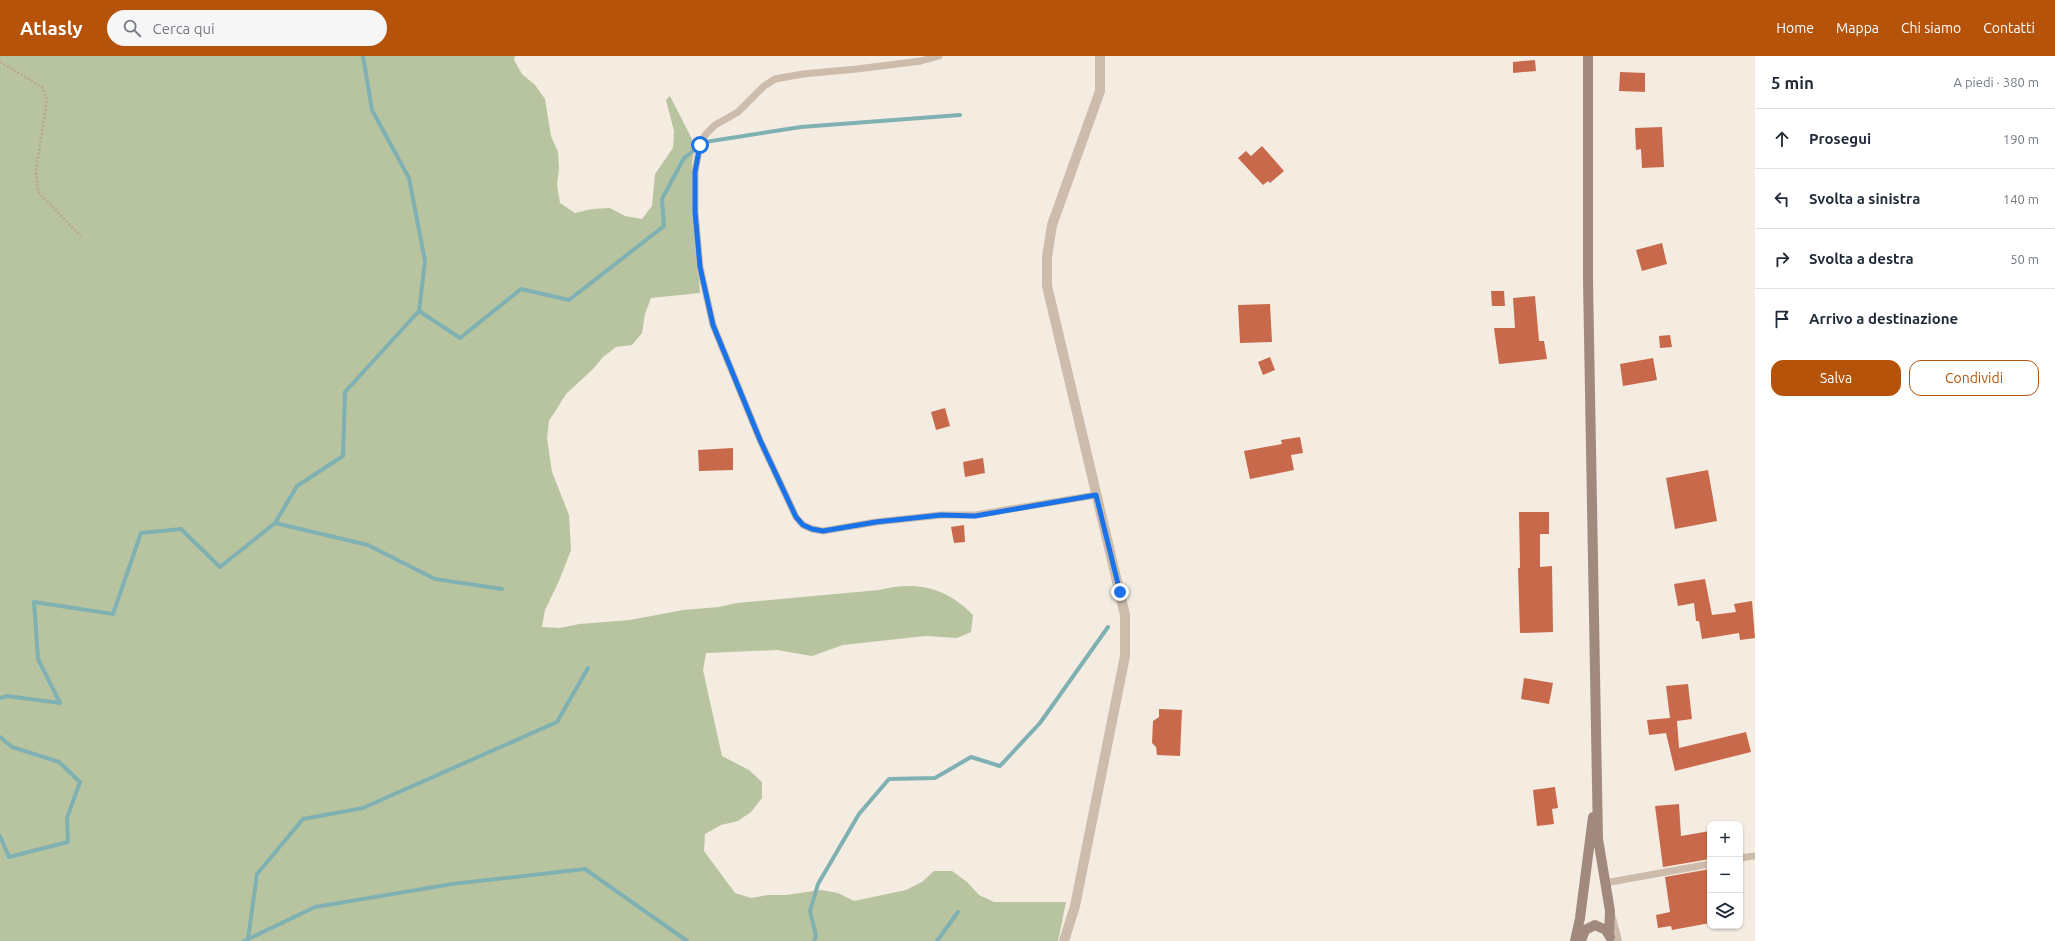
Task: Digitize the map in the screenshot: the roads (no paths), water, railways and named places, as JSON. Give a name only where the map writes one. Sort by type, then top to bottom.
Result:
[{"type":"main road","points":[[1588,56],[1588,280],[1598,839],[1610,911],[1611,940]]},
{"type":"main road","points":[[1580,938],[1580,918],[1597,785]]},
{"type":"main road","points":[[1580,938],[1589,927],[1595,925],[1601,926],[1611,940]]},
{"type":"street","points":[[1064,941],[1076,906],[1125,656],[1125,615],[1047,286],[1047,257],[1052,225],[1100,91],[1100,56]]},
{"type":"lane","points":[[939,56],[921,61],[804,74],[775,79],[764,86],[738,112],[715,125],[706,134],[700,145],[695,172],[695,212],[700,267],[713,325],[760,440],[796,517],[803,525],[812,529],[823,531],[876,522],[941,515],[975,516],[1096,495]]},
{"type":"lane","points":[[1743,858],[1755,856]]},
{"type":"lane","points":[[1605,883],[1707,865]]},
{"type":"waterway","points":[[0,698],[7,696],[60,703],[38,659],[34,602],[113,614],[141,533],[181,529],[220,567],[275,523],[297,486],[343,456],[345,392],[419,311],[425,261],[409,178],[372,110],[363,56]]},
{"type":"waterway","points":[[419,311],[460,338],[521,289],[569,300],[664,226],[662,199],[684,158],[705,142],[801,127],[960,115]]},
{"type":"waterway","points":[[275,523],[368,545],[435,579],[502,589]]},
{"type":"waterway","points":[[814,941],[816,936],[810,911],[818,884],[859,814],[889,779],[935,778],[971,757],[1000,766],[1040,723],[1108,627]]},
{"type":"waterway","points":[[248,939],[257,874],[303,819],[363,808],[557,722],[588,668]]},
{"type":"waterway","points":[[0,737],[12,747],[59,762],[80,782],[67,818],[68,842],[9,857],[0,836]]},
{"type":"waterway","points":[[244,941],[315,907],[452,884],[585,869],[687,941]]},
{"type":"waterway","points":[[937,941],[958,912]]}]
